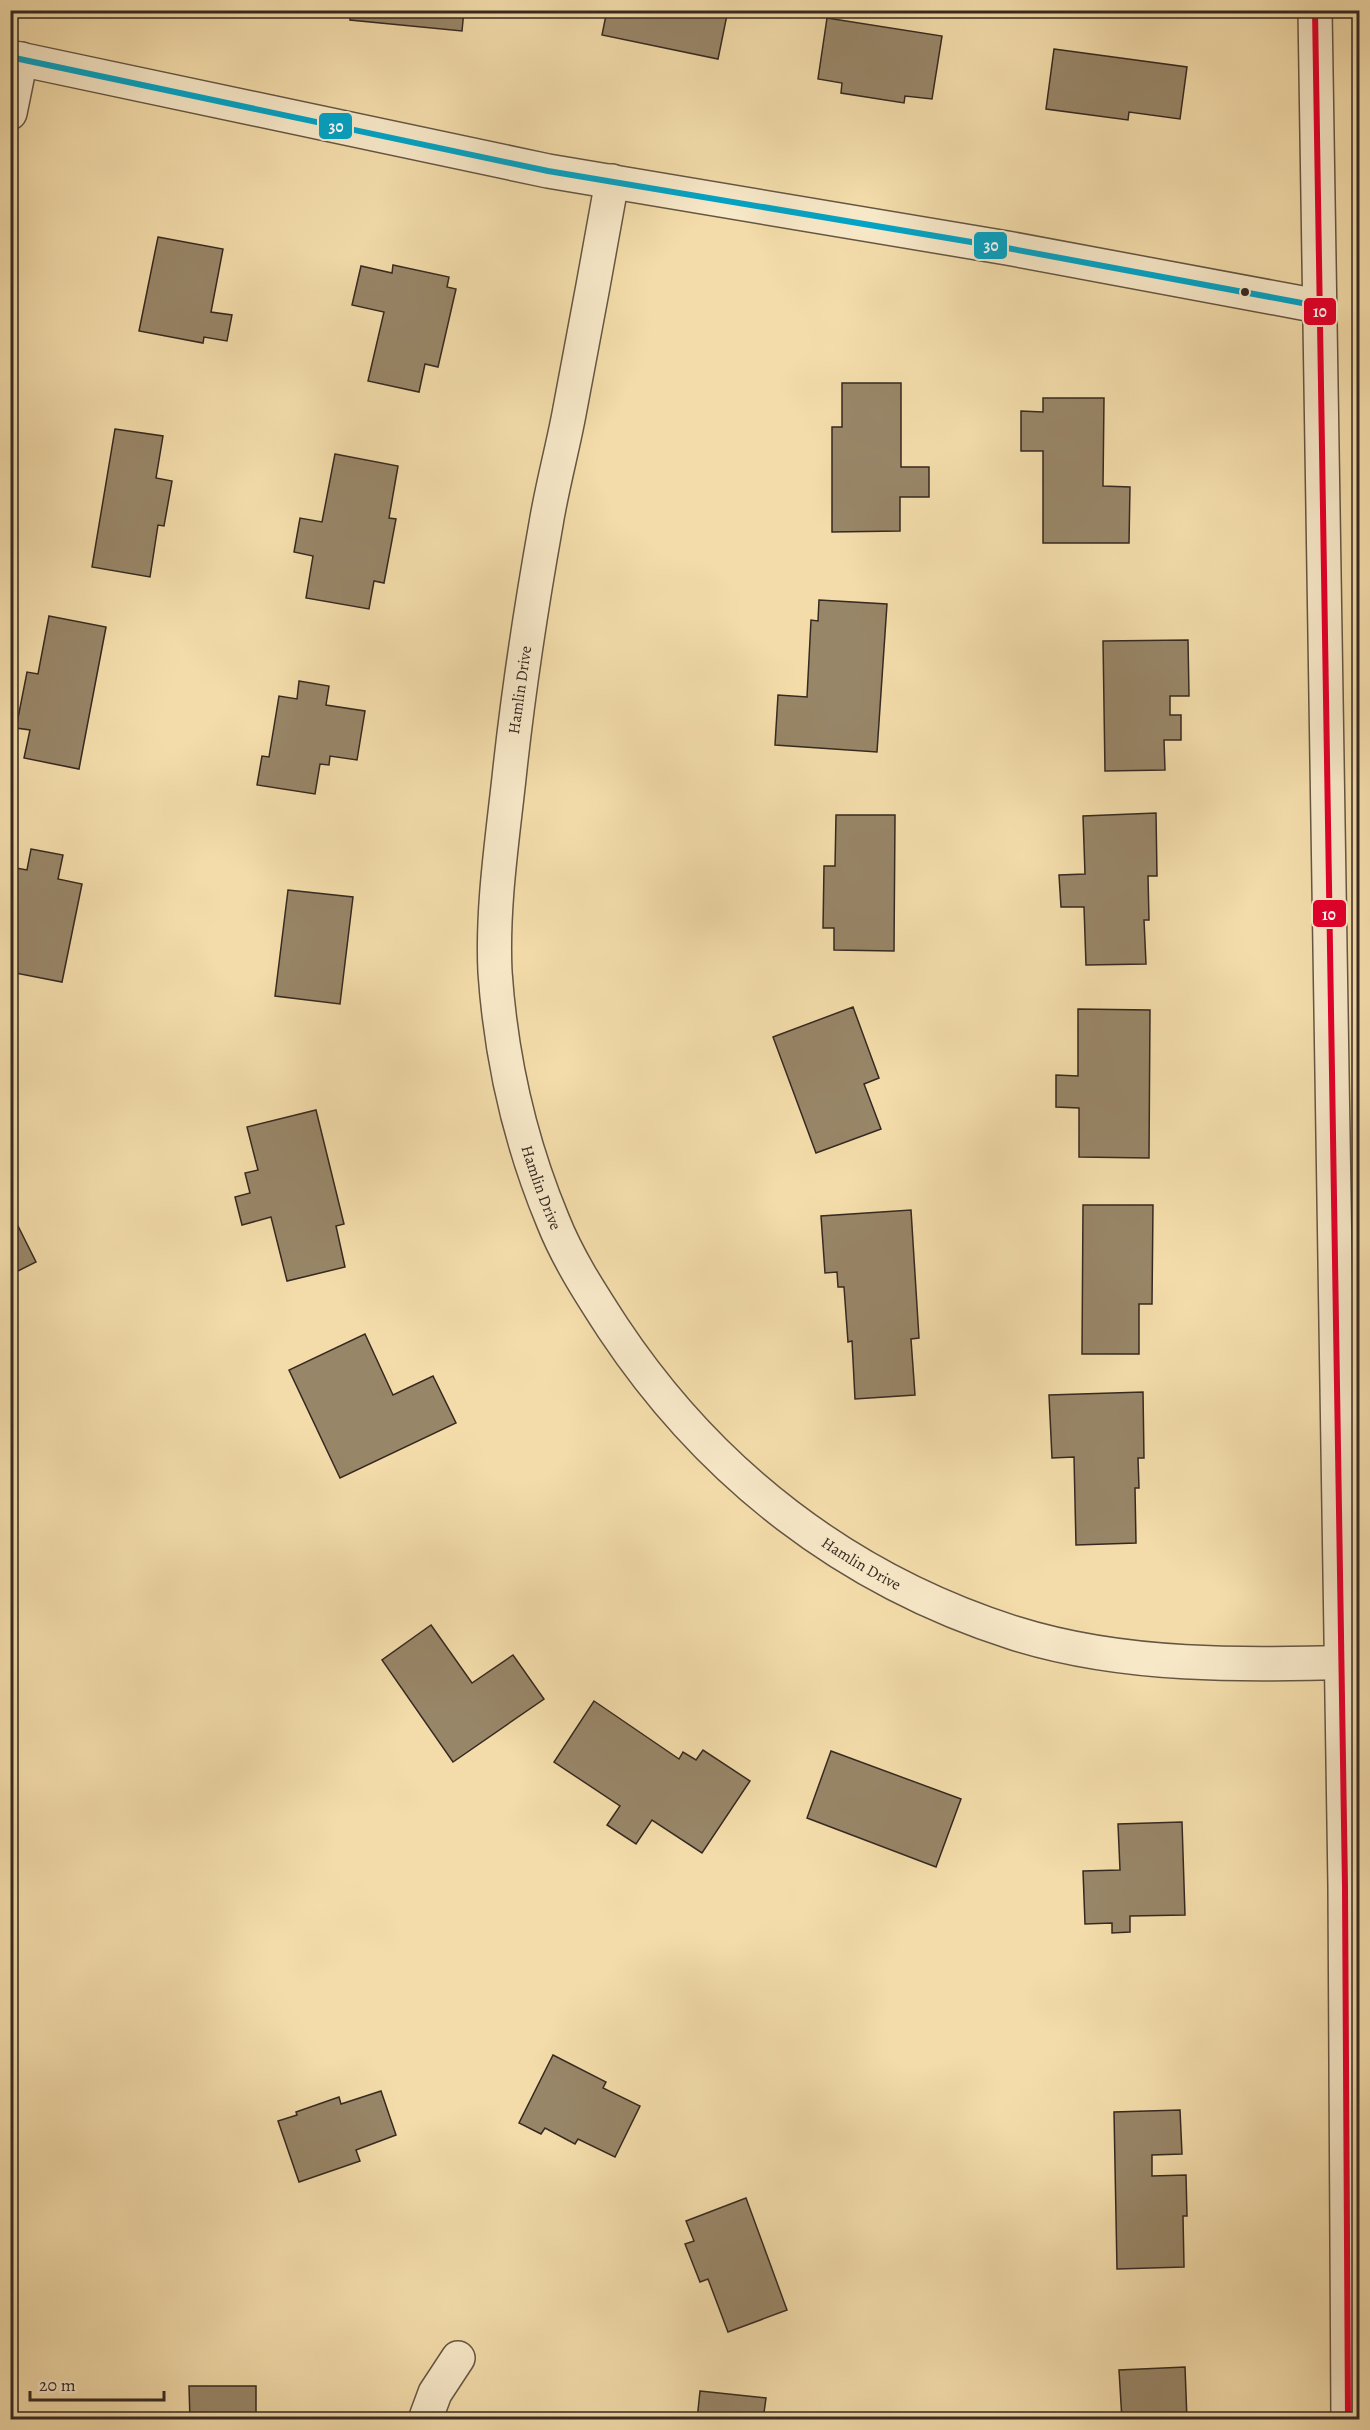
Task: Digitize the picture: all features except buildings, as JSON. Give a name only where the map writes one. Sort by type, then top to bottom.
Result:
[{"type":"street","points":[[1315,10],[1318,306],[1350,1662],[1345,1898],[1348,2420]]},
{"type":"street","points":[[10,113],[16,58],[548,171],[1007,248],[1318,306]]},
{"type":"street","name":"Hamlin Drive","points":[[612,182],[571,403],[546,521],[519,689],[496,899],[495,969],[504,1057],[524,1142],[554,1225],[587,1289],[638,1364],[696,1435],[762,1497],[866,1570],[932,1602],[1016,1634],[1104,1654],[1194,1664],[1350,1662]]},
{"type":"street","points":[[425,2420],[435,2393],[458,2358]]},
{"type":"transit line","name":"10","points":[[1315,10],[1345,1886],[1348,2420]]},
{"type":"transit line","name":"30","points":[[10,57],[548,171],[1007,248],[1318,306]]}]
